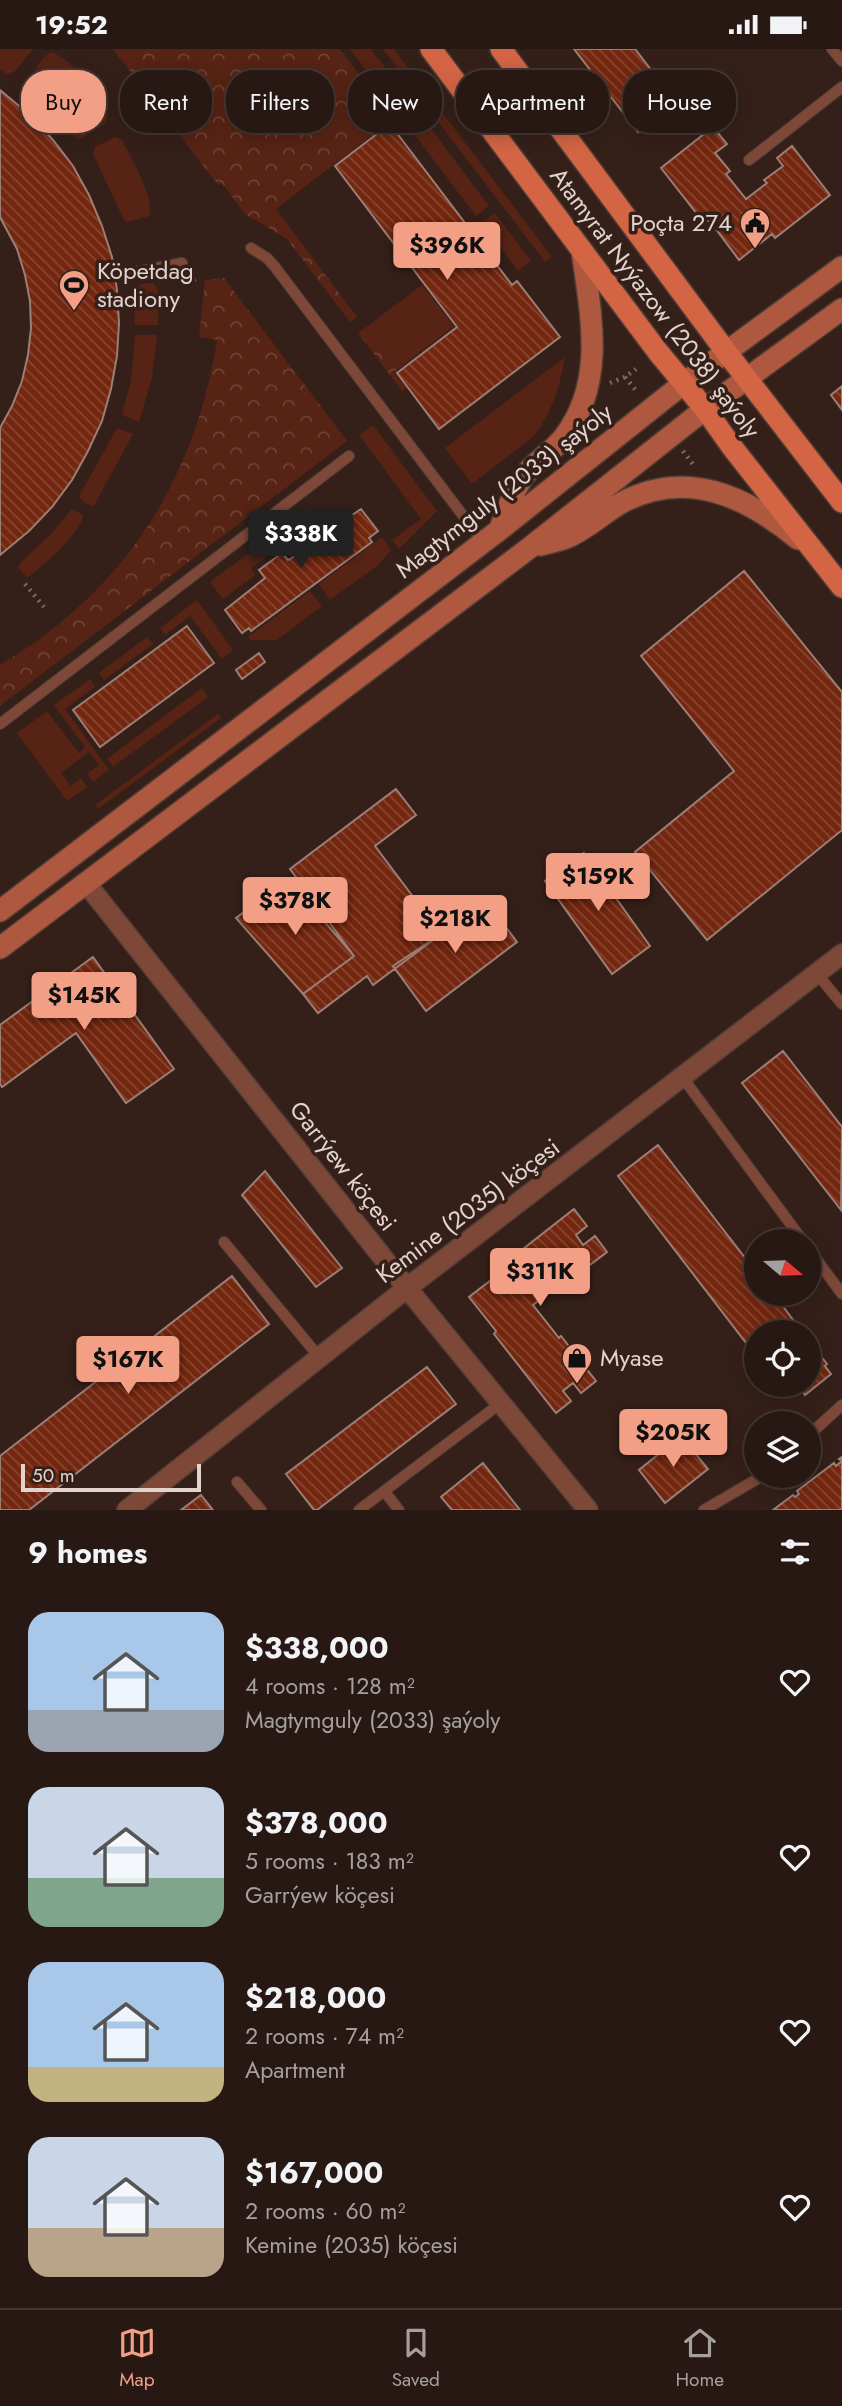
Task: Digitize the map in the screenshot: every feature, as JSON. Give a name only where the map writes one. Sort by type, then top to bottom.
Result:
[{"type":"main road","name":"Atamyrat Nyýazow (2038) şaýoly","points":[[430,49],[732,447],[842,587]]},
{"type":"main road","name":"Atamyrat Nyýazow (2038) şaýoly","points":[[501,49],[727,353],[842,502]]},
{"type":"main road","points":[[490,537],[522,478],[563,439],[584,401],[592,365],[593,335],[582,251]]},
{"type":"main road","name":"Magtymguly (2033) şaýoly","points":[[0,911],[490,537],[684,383],[842,267]]},
{"type":"main road","points":[[0,948],[528,549],[705,409],[842,309]]},
{"type":"main road","points":[[528,549],[568,537],[621,503],[649,491],[672,487],[719,491],[738,499],[779,523],[817,555]]},
{"type":"street","name":"Garrýew köçesi","points":[[86,883],[588,1510]]},
{"type":"street","name":"Kemine (2035) köçesi","points":[[127,1510],[407,1287],[842,954]]},
{"type":"lane","points":[[832,49],[842,61]]},
{"type":"lane","points":[[749,160],[842,87]]},
{"type":"lane","points":[[251,248],[275,267],[490,537]]},
{"type":"lane","points":[[130,273],[182,263]]},
{"type":"lane","points":[[0,723],[349,456]]},
{"type":"lane","points":[[817,974],[842,1004]]},
{"type":"lane","points":[[683,1078],[794,1229]]},
{"type":"lane","points":[[224,1242],[320,1358]]},
{"type":"lane","points":[[821,1266],[842,1294]]},
{"type":"lane","points":[[359,1510],[501,1403]]},
{"type":"lane","points":[[821,1424],[842,1405]]},
{"type":"lane","points":[[237,1482],[261,1510]]},
{"type":"lane","points":[[704,1510],[744,1487]]},
{"type":"lane","points":[[384,1491],[399,1510]]},
{"type":"path","points":[[636,369],[625,377],[640,395]]},
{"type":"path","points":[[680,447],[700,473]]},
{"type":"path","points":[[25,584],[44,607]]},
{"type":"green space","points":[[0,49],[33,49],[15,71],[8,75],[0,70]]},
{"type":"green space","points":[[113,49],[340,49],[356,70],[348,70],[348,133],[375,133],[276,209],[357,317],[350,322],[287,239],[245,214],[222,183],[218,185],[178,133],[212,133],[212,70],[129,70]]},
{"type":"green space","points":[[350,49],[371,49],[387,70],[366,70]]},
{"type":"green space","points":[[383,49],[394,49],[410,70],[399,70]]},
{"type":"green space","points":[[51,52],[76,70],[36,70]]},
{"type":"green space","points":[[442,112],[552,257],[545,262],[442,127]]},
{"type":"green space","points":[[70,133],[90,133],[79,140]]},
{"type":"green space","points":[[413,133],[434,133],[489,206],[476,216]]},
{"type":"green space","points":[[115,137],[122,140],[141,178],[149,199],[149,216],[128,222],[124,220],[93,154],[95,147]]},
{"type":"green space","points":[[495,213],[531,261],[518,271],[482,223]]},
{"type":"green space","points":[[224,278],[347,441],[0,706],[0,665],[44,636],[83,603],[117,567],[146,528],[171,486],[191,440],[206,391],[217,340],[199,337],[205,280]]},
{"type":"green space","points":[[154,283],[158,290],[158,325],[135,325],[133,294],[141,284]]},
{"type":"green space","points":[[422,285],[454,326],[397,370],[365,328]]},
{"type":"green space","points":[[365,328],[397,370],[394,372],[406,388],[402,391],[358,333]]},
{"type":"green space","points":[[135,335],[157,335],[152,378],[139,422],[122,415],[131,380]]},
{"type":"green space","points":[[565,357],[554,399],[534,436],[472,484],[445,448]]},
{"type":"green space","points":[[373,425],[437,511],[399,549],[392,540],[421,519],[359,435]]},
{"type":"green space","points":[[117,428],[133,434],[96,502],[93,506],[88,505],[79,496]]},
{"type":"green space","points":[[310,508],[318,519],[287,542],[279,531]]},
{"type":"green space","points":[[72,509],[83,515],[76,531],[53,556],[26,577],[18,567],[20,563],[51,534]]},
{"type":"green space","points":[[271,537],[279,548],[251,568],[255,575],[223,599],[210,582]]},
{"type":"green space","points":[[382,537],[391,550],[378,565],[330,600],[319,584]]},
{"type":"green space","points":[[310,591],[322,606],[277,640],[250,640],[248,637]]},
{"type":"green space","points":[[197,600],[233,650],[222,659],[190,616],[165,635],[160,628]]},
{"type":"green space","points":[[147,637],[153,644],[104,680],[99,673]]},
{"type":"green space","points":[[90,679],[95,687],[65,709],[109,770],[93,782],[87,774],[99,765],[89,752],[61,773],[71,786],[81,778],[87,787],[67,801],[17,733],[47,711],[79,753],[85,747],[54,705]]},
{"type":"green space","points":[[202,688],[208,697],[113,767],[107,759]]},
{"type":"green space","points":[[218,714],[221,718],[98,809],[95,805]]},
{"type":"building","points":[[574,49],[635,49],[651,70],[623,70],[623,113],[609,94],[609,70],[590,70]]},
{"type":"building","name":"Köpetdag stadiony","points":[[0,90],[21,108],[21,133],[47,133],[73,166],[89,195],[112,257],[119,323],[111,389],[102,421],[88,451],[72,480],[52,507],[0,555],[0,428],[22,381],[31,328],[25,275],[17,249],[0,217]]},
{"type":"building","points":[[378,133],[397,133],[512,285],[517,281],[560,337],[439,429],[397,373],[457,327],[335,166]]},
{"type":"building","points":[[705,133],[718,133],[727,144],[715,153],[730,171],[726,174],[746,199],[767,183],[764,180],[783,166],[777,158],[792,146],[830,195],[775,238],[772,234],[739,260],[709,220],[704,223],[661,168]]},
{"type":"building","points":[[842,386],[842,410],[831,395]]},
{"type":"building","points":[[361,509],[378,531],[369,538],[372,542],[251,631],[249,628],[242,633],[225,610],[265,578],[259,570],[282,553],[288,560],[297,555],[290,546],[321,524],[327,532]]},
{"type":"building","points":[[744,571],[842,692],[842,830],[707,940],[635,852],[734,771],[641,656]]},
{"type":"building","points":[[187,626],[214,663],[100,747],[73,710]]},
{"type":"building","points":[[259,653],[265,662],[242,679],[236,670]]},
{"type":"building","points":[[396,789],[416,815],[375,846],[441,934],[373,985],[367,976],[318,1013],[303,994],[354,956],[290,869]]},
{"type":"building","points":[[584,853],[650,946],[612,974],[545,881]]},
{"type":"building","points":[[288,879],[354,956],[303,994],[236,918]]},
{"type":"building","points":[[484,898],[517,942],[426,1011],[393,966],[441,934]]},
{"type":"building","points":[[93,957],[174,1069],[126,1103],[76,1033],[2,1087],[0,1025]]},
{"type":"building","points":[[783,1051],[842,1127],[841,1210],[742,1083]]},
{"type":"building","points":[[658,1145],[744,1256],[744,1306],[783,1306],[793,1320],[744,1320],[744,1340],[618,1176]]},
{"type":"building","points":[[265,1171],[342,1268],[316,1287],[242,1195]]},
{"type":"building","points":[[574,1209],[587,1226],[576,1235],[583,1245],[595,1236],[607,1252],[533,1305],[596,1381],[581,1393],[573,1383],[563,1391],[571,1401],[556,1413],[494,1334],[496,1331],[469,1297],[508,1267],[505,1263]]},
{"type":"building","points":[[232,1276],[269,1324],[29,1510],[0,1510],[0,1456]]},
{"type":"building","points":[[821,1356],[827,1364],[825,1366],[831,1374],[821,1382]]},
{"type":"building","points":[[427,1367],[456,1404],[314,1510],[286,1474]]},
{"type":"building","points":[[681,1436],[708,1469],[665,1503],[639,1470]]},
{"type":"building","points":[[842,1461],[842,1510],[773,1510],[793,1495],[795,1497],[799,1494],[797,1491],[801,1488],[821,1488],[821,1473],[834,1463],[836,1466]]},
{"type":"building","points":[[483,1463],[520,1510],[452,1510],[441,1497]]},
{"type":"building","points":[[201,1495],[213,1510],[181,1510]]},
{"type":"place","name":"Poçta 274","points":[[755,250]]},
{"type":"place","name":"Köpetdag stadiony","points":[[74,312]]},
{"type":"place","name":"Myase","points":[[577,1385]]}]
